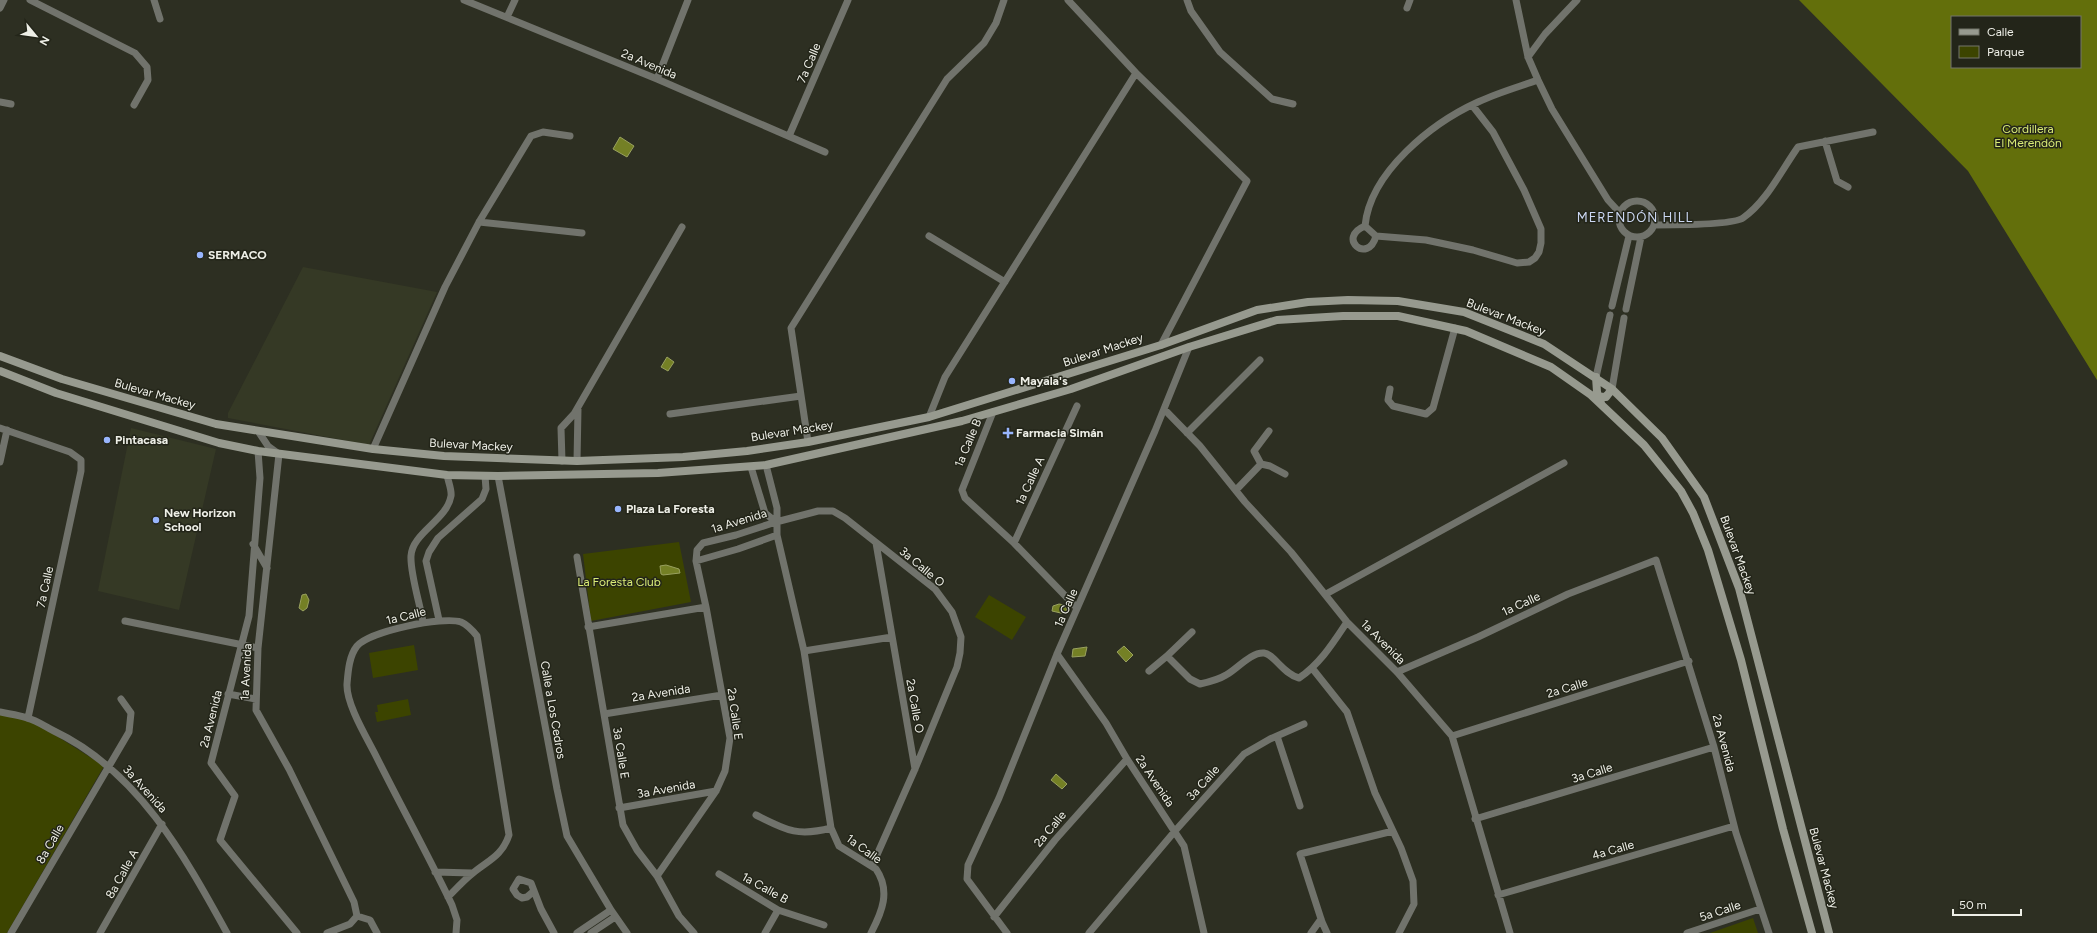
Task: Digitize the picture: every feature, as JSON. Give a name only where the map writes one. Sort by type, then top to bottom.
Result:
[{"type":"main road","name":"Bulevar Mackey","points":[[0,356],[62,379],[202,420],[258,431],[373,449],[444,456],[577,461],[683,457],[747,451],[808,442],[929,417],[1161,344],[1257,310],[1308,302],[1398,301],[1464,312],[1544,344],[1612,389],[1662,438],[1704,497],[1739,588],[1829,933]]},
{"type":"main road","name":"Bulevar Mackey","points":[[0,371],[56,393],[219,443],[258,451],[447,475],[498,476],[658,473],[766,465],[962,421],[1072,389],[1189,347],[1277,320],[1343,316],[1398,316],[1455,328],[1498,343],[1551,367],[1597,398],[1644,445],[1681,491],[1693,513],[1705,542],[1741,660],[1783,829],[1812,933]]},
{"type":"main road","points":[[1596,377],[1597,398],[1606,397],[1612,389]]},
{"type":"main road","points":[[557,474],[559,471],[577,469],[577,461]]},
{"type":"street","points":[[0,8],[4,0]]},
{"type":"street","points":[[30,0],[135,53],[147,67],[148,80],[134,105]]},
{"type":"street","points":[[154,0],[160,19]]},
{"type":"street","name":"2a Avenida","points":[[464,0],[656,79],[825,152]]},
{"type":"street","points":[[507,17],[515,0]]},
{"type":"street","points":[[656,79],[688,0]]},
{"type":"street","name":"7a Calle","points":[[790,136],[848,0]]},
{"type":"street","points":[[808,442],[792,328],[940,94],[947,79],[984,43],[996,23],[1004,0]]},
{"type":"street","points":[[1068,0],[1136,73],[1246,181],[1161,344]]},
{"type":"street","points":[[1187,0],[1191,11],[1220,52],[1272,99],[1293,104]]},
{"type":"street","points":[[1407,8],[1410,0]]},
{"type":"street","points":[[1516,0],[1528,57],[1552,109],[1608,200],[1620,213]]},
{"type":"street","points":[[1528,57],[1545,34],[1577,0]]},
{"type":"street","points":[[929,417],[945,377],[1136,73]]},
{"type":"street","points":[[1365,226],[1366,213],[1377,190],[1396,161],[1435,128],[1472,105],[1538,80]]},
{"type":"street","points":[[0,102],[11,104]]},
{"type":"street","points":[[1365,226],[1376,236],[1426,240],[1473,250],[1517,263],[1528,262],[1535,258],[1539,252],[1541,243],[1541,229],[1524,190],[1493,132],[1472,105]]},
{"type":"street","points":[[373,449],[445,287],[479,222],[532,136],[542,132],[570,136]]},
{"type":"street","points":[[1654,226],[1702,224],[1742,219],[1767,195],[1798,147],[1873,132]]},
{"type":"street","points":[[1825,141],[1837,181],[1848,187]]},
{"type":"street","points":[[1642,201],[1647,204],[1654,214],[1654,226],[1646,235],[1640,237],[1629,236],[1620,227],[1618,222],[1620,213],[1625,205],[1630,202],[1642,201]]},
{"type":"street","points":[[479,222],[582,233]]},
{"type":"street","points":[[1365,226],[1358,229],[1353,234],[1353,241],[1356,247],[1362,249],[1369,248],[1374,244],[1376,236]]},
{"type":"street","points":[[562,461],[560,428],[578,406],[682,227]]},
{"type":"street","points":[[929,236],[1005,282]]},
{"type":"street","points":[[1612,306],[1629,236]]},
{"type":"street","points":[[1626,309],[1640,237]]},
{"type":"street","points":[[1596,377],[1610,315]]},
{"type":"street","points":[[1612,389],[1624,318]]},
{"type":"street","points":[[1390,389],[1388,400],[1393,406],[1426,414],[1433,408],[1455,328]]},
{"type":"street","name":"1a Calle","points":[[994,917],[967,879],[968,865],[1019,750],[1057,654],[1164,409],[1189,347]]},
{"type":"street","points":[[1187,433],[1260,360]]},
{"type":"street","points":[[670,414],[801,396]]},
{"type":"street","points":[[577,461],[578,406]]},
{"type":"street","name":"1a Calle A","points":[[1014,543],[1077,406]]},
{"type":"street","name":"1a Avenida","points":[[1164,409],[1187,433],[1326,594],[1347,622],[1397,672],[1452,736],[1475,819],[1510,933]]},
{"type":"street","name":"1a Calle B","points":[[993,412],[963,482],[962,490],[965,498],[1014,543]]},
{"type":"street","points":[[0,462],[3,429]]},
{"type":"street","name":"7a Calle","points":[[3,429],[70,452],[81,460],[81,471],[28,718]]},
{"type":"street","points":[[258,431],[268,446],[279,454]]},
{"type":"street","points":[[1269,431],[1254,451],[1261,464],[1270,466],[1285,474]]},
{"type":"street","name":"2a Avenida","points":[[258,451],[260,476],[253,544],[249,609],[211,762],[235,796],[220,840],[297,933]]},
{"type":"street","name":"1a Avenida","points":[[279,454],[275,478],[258,648],[256,710],[289,769],[354,902],[357,916]]},
{"type":"street","points":[[1326,594],[1564,463]]},
{"type":"street","points":[[1236,490],[1261,464]]},
{"type":"street","name":"1a Calle","points":[[766,465],[777,508],[777,535],[804,651],[831,828],[839,846],[872,866],[879,873],[884,903],[882,911],[871,933]]},
{"type":"street","points":[[751,467],[765,513],[776,522]]},
{"type":"street","points":[[423,622],[411,556],[417,541],[435,523],[447,506],[451,495],[447,475]]},
{"type":"street","points":[[439,620],[426,561],[429,552],[438,538],[482,499],[486,489],[485,476]]},
{"type":"street","name":"Calle a Los Cedros","points":[[498,476],[567,836],[615,917],[627,933]]},
{"type":"street","name":"1a Avenida","points":[[777,535],[738,550],[696,561],[697,550],[703,543],[818,511],[833,511],[845,518],[876,543]]},
{"type":"street","name":"2a Calle O","points":[[876,543],[915,769]]},
{"type":"street","name":"3a Calle O","points":[[876,543],[935,589],[952,612],[961,636],[957,667],[915,769]]},
{"type":"street","points":[[1014,543],[1078,608]]},
{"type":"street","points":[[253,544],[267,568]]},
{"type":"street","name":"3a Calle E","points":[[577,557],[623,825],[637,850],[657,876],[679,916],[694,933]]},
{"type":"street","name":"2a Avenida","points":[[1656,560],[1689,662],[1714,747],[1734,826],[1769,933]]},
{"type":"street","name":"1a Calle","points":[[1397,672],[1568,594],[1656,560]]},
{"type":"street","name":"2a Calle E","points":[[657,876],[716,791],[725,771],[729,756],[730,738],[696,561]]},
{"type":"street","points":[[588,627],[706,607]]},
{"type":"street","points":[[249,609],[262,611]]},
{"type":"street","name":"1a Calle","points":[[435,872],[349,700],[347,686],[353,654],[358,645],[370,637],[423,622],[439,620],[461,622],[472,629],[477,636],[509,835],[505,848],[494,858],[472,873]]},
{"type":"street","points":[[125,621],[258,648]]},
{"type":"street","points":[[1167,656],[1190,679],[1200,684],[1226,675],[1256,655],[1264,653],[1271,656],[1286,673],[1298,678],[1312,668],[1333,643],[1347,622]]},
{"type":"street","points":[[1149,671],[1192,632]]},
{"type":"street","points":[[804,651],[892,636]]},
{"type":"street","name":"2a Avenida","points":[[1057,654],[1106,723],[1127,760],[1184,846],[1204,933]]},
{"type":"street","name":"2a Calle","points":[[1452,736],[1689,662]]},
{"type":"street","points":[[1312,668],[1347,712],[1375,793],[1414,881],[1414,904],[1399,933]]},
{"type":"street","points":[[228,694],[256,699]]},
{"type":"street","name":"2a Avenida","points":[[604,714],[722,695]]},
{"type":"street","name":"8a Calle","points":[[11,933],[129,732],[132,721],[131,713],[121,699]]},
{"type":"street","name":"3a Avenida","points":[[0,712],[28,718],[76,741],[109,765],[162,824],[194,873],[227,933]]},
{"type":"street","name":"3a Calle","points":[[1089,933],[1175,831],[1244,754],[1277,736],[1304,724]]},
{"type":"street","points":[[1277,736],[1300,806]]},
{"type":"street","name":"3a Calle","points":[[1475,819],[1714,747]]},
{"type":"street","name":"2a Calle","points":[[994,917],[1055,840],[1127,760]]},
{"type":"street","points":[[872,866],[915,769]]},
{"type":"street","name":"3a Avenida","points":[[619,808],[716,791]]},
{"type":"street","points":[[756,815],[787,830],[797,832],[813,833],[831,828]]},
{"type":"street","name":"8a Calle A","points":[[100,933],[162,824]]},
{"type":"street","name":"4a Calle","points":[[1498,895],[1734,826]]},
{"type":"street","points":[[1327,933],[1300,854],[1393,831]]},
{"type":"street","points":[[456,933],[456,920],[448,897],[435,872],[472,873]]},
{"type":"street","points":[[448,897],[472,873]]},
{"type":"street","name":"1a Calle B","points":[[719,874],[778,910],[824,925]]},
{"type":"street","points":[[534,891],[547,922],[554,933]]},
{"type":"street","name":"5a Calle","points":[[1687,933],[1760,909]]},
{"type":"street","points":[[577,933],[611,910]]},
{"type":"street","points":[[765,933],[778,910]]},
{"type":"street","points":[[327,933],[350,924],[357,916],[370,920],[377,933]]},
{"type":"street","points":[[591,933],[615,917]]},
{"type":"street","points":[[994,917],[1007,933]]},
{"type":"street","points":[[1311,933],[1321,919]]},
{"type":"shaded area","points":[[620,137],[634,146],[627,157],[613,149]]},
{"type":"shaded area","points":[[303,267],[437,292],[369,445],[228,418],[228,413]]},
{"type":"shaded area","points":[[667,357],[674,362],[668,371],[661,367]]},
{"type":"shaded area","name":"New Horizon School","points":[[131,428],[216,449],[179,610],[98,591]]},
{"type":"shaded area","points":[[666,565],[679,569],[680,573],[661,574],[660,566]]},
{"type":"shaded area","points":[[306,594],[309,600],[307,608],[303,611],[299,608],[302,595]]},
{"type":"shaded area","points":[[1059,604],[1064,605],[1067,609],[1065,614],[1052,611],[1053,606]]},
{"type":"shaded area","points":[[1124,646],[1133,655],[1126,662],[1117,652]]},
{"type":"shaded area","points":[[1087,647],[1085,656],[1072,657],[1073,649]]},
{"type":"shaded area","points":[[1056,774],[1067,784],[1062,789],[1051,780]]},
{"type":"green space","name":"Cordillera El Merendón","points":[[1799,0],[2097,0],[2097,380],[1968,171]]},
{"type":"green space","name":"La Foresta Club","points":[[679,542],[691,602],[591,621],[583,554]]},
{"type":"green space","points":[[989,595],[1026,617],[1012,640],[975,617]]},
{"type":"green space","points":[[414,645],[418,670],[373,678],[369,653]]},
{"type":"green space","points":[[408,699],[411,715],[377,722],[375,712],[378,712],[377,705]]},
{"type":"green space","points":[[0,712],[28,718],[104,766],[7,933],[0,933]]},
{"type":"green space","points":[[1753,918],[1758,933],[1710,933]]},
{"type":"place","name":"SERMACO","points":[[200,255]]},
{"type":"place","name":"Mayala's","points":[[1012,381]]},
{"type":"place","name":"Farmacia Simán","points":[[1008,433]]},
{"type":"place","name":"Pintacasa","points":[[107,440]]},
{"type":"place","name":"Plaza La Foresta","points":[[618,509]]},
{"type":"place","name":"New Horizon School","points":[[156,520]]},
{"type":"district","name":"MERENDÓN HILL","points":[[1635,217]]}]
